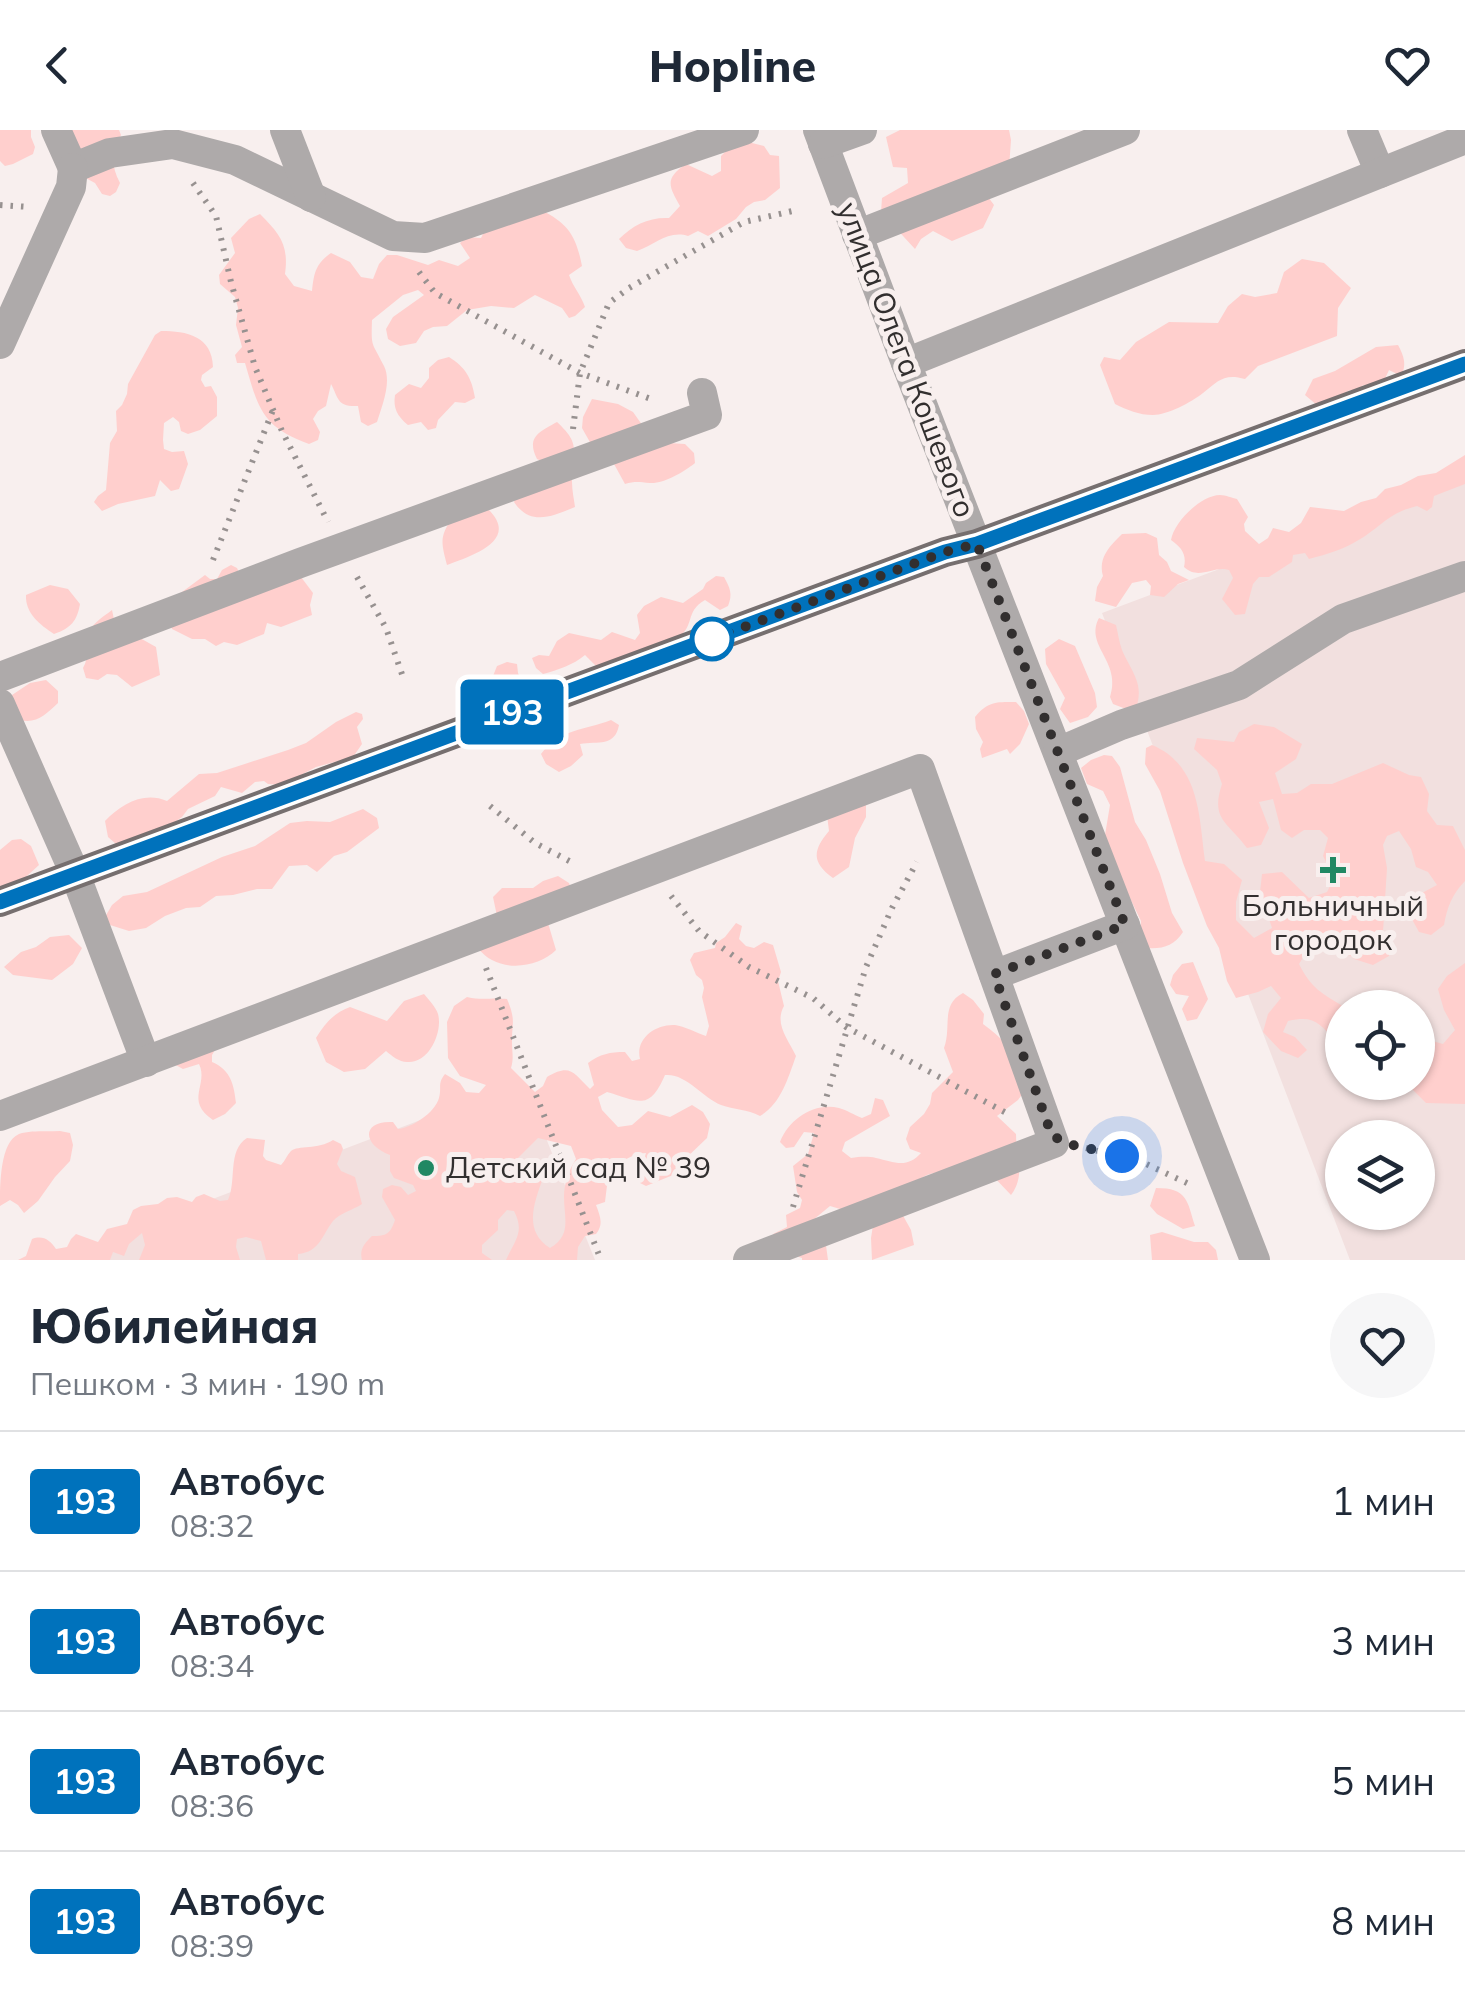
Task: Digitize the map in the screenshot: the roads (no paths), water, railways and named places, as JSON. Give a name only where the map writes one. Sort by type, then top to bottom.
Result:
[{"type":"main road","points":[[0,902],[928,558],[977,544],[1465,364]]},
{"type":"street","points":[[0,344],[71,187],[72,168],[56,130]]},
{"type":"street","points":[[285,130],[311,197]]},
{"type":"street","points":[[72,168],[110,153],[173,144],[235,160],[393,236],[425,238],[744,130]]},
{"type":"street","points":[[821,137],[862,130]]},
{"type":"street","points":[[857,235],[1125,130]]},
{"type":"street","points":[[1362,130],[1380,174]]},
{"type":"street","name":"улица Олега Кошевого","points":[[821,137],[1255,1260]]},
{"type":"street","points":[[906,363],[1465,140]]},
{"type":"street","points":[[0,677],[562,468],[700,405]]},
{"type":"street","points":[[1058,752],[1239,685],[1344,619],[1465,576]]},
{"type":"street","points":[[0,704],[75,874],[146,1062]]},
{"type":"street","points":[[0,1116],[920,769],[1054,1143],[748,1260]]},
{"type":"street","points":[[994,974],[1125,925]]},
{"type":"place","name":"Больничный городок","points":[[1333,870]]},
{"type":"place","name":"Детский сад № 39","points":[[426,1168]]}]
